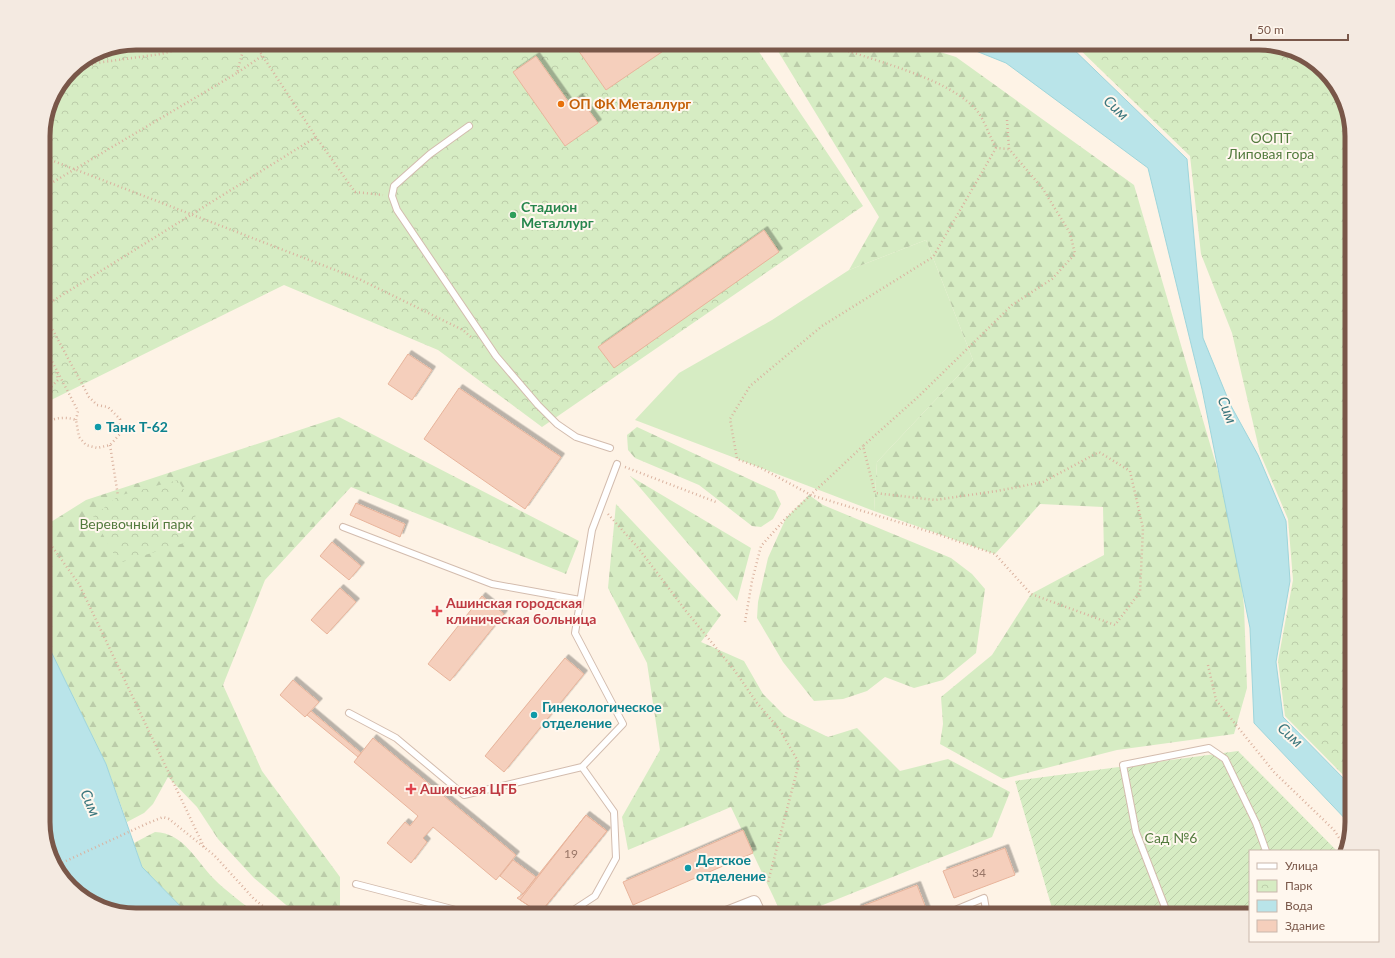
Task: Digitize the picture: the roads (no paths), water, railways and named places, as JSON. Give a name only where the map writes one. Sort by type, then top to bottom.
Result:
[{"type":"street","points":[[739,908],[754,902],[757,908]]},
{"type":"lane","points":[[469,126],[430,154],[394,186],[392,196],[397,210],[496,356],[538,405],[557,424],[576,437],[610,448]]},
{"type":"lane","points":[[349,713],[396,738],[464,795],[582,767],[623,724],[575,633],[592,530],[617,464]]},
{"type":"lane","points":[[343,527],[492,584],[580,600]]},
{"type":"lane","points":[[1165,908],[1136,832],[1123,765],[1209,748],[1224,759],[1256,823],[1266,850]]},
{"type":"lane","points":[[577,908],[595,896],[616,858],[614,812],[582,767]]},
{"type":"lane","points":[[356,884],[447,908]]},
{"type":"lane","points":[[960,908],[984,898],[986,908]]},
{"type":"water","name":"Сим","points":[[974,50],[1074,50],[1187,159],[1203,338],[1230,404],[1258,455],[1286,521],[1290,581],[1276,662],[1283,717],[1345,780],[1345,819],[1254,723],[1250,628],[1202,389],[1148,168],[1006,63]]},
{"type":"water","name":"Сим","points":[[50,649],[106,764],[142,867],[182,908],[130,908],[108,903],[88,894],[79,887],[61,865],[53,844],[50,828]]},
{"type":"place","name":"ОП ФК Металлург","points":[[561,104]]},
{"type":"place","name":"Стадион Металлург","points":[[513,215]]},
{"type":"place","name":"Танк Т-62","points":[[98,427]]},
{"type":"place","name":"Ашинская городская клиническая больница","points":[[437,611]]},
{"type":"place","name":"Гинекологическое отделение","points":[[534,715]]},
{"type":"place","name":"Ашинская ЦГБ","points":[[411,789]]},
{"type":"place","name":"Детское отделение","points":[[688,868]]},
{"type":"park label","name":"ООПТ Липовая гора","points":[[1271,146]]},
{"type":"park label","name":"Веревочный парк","points":[[136,524]]},
{"type":"park label","name":"Сад №6","points":[[1171,838]]}]
